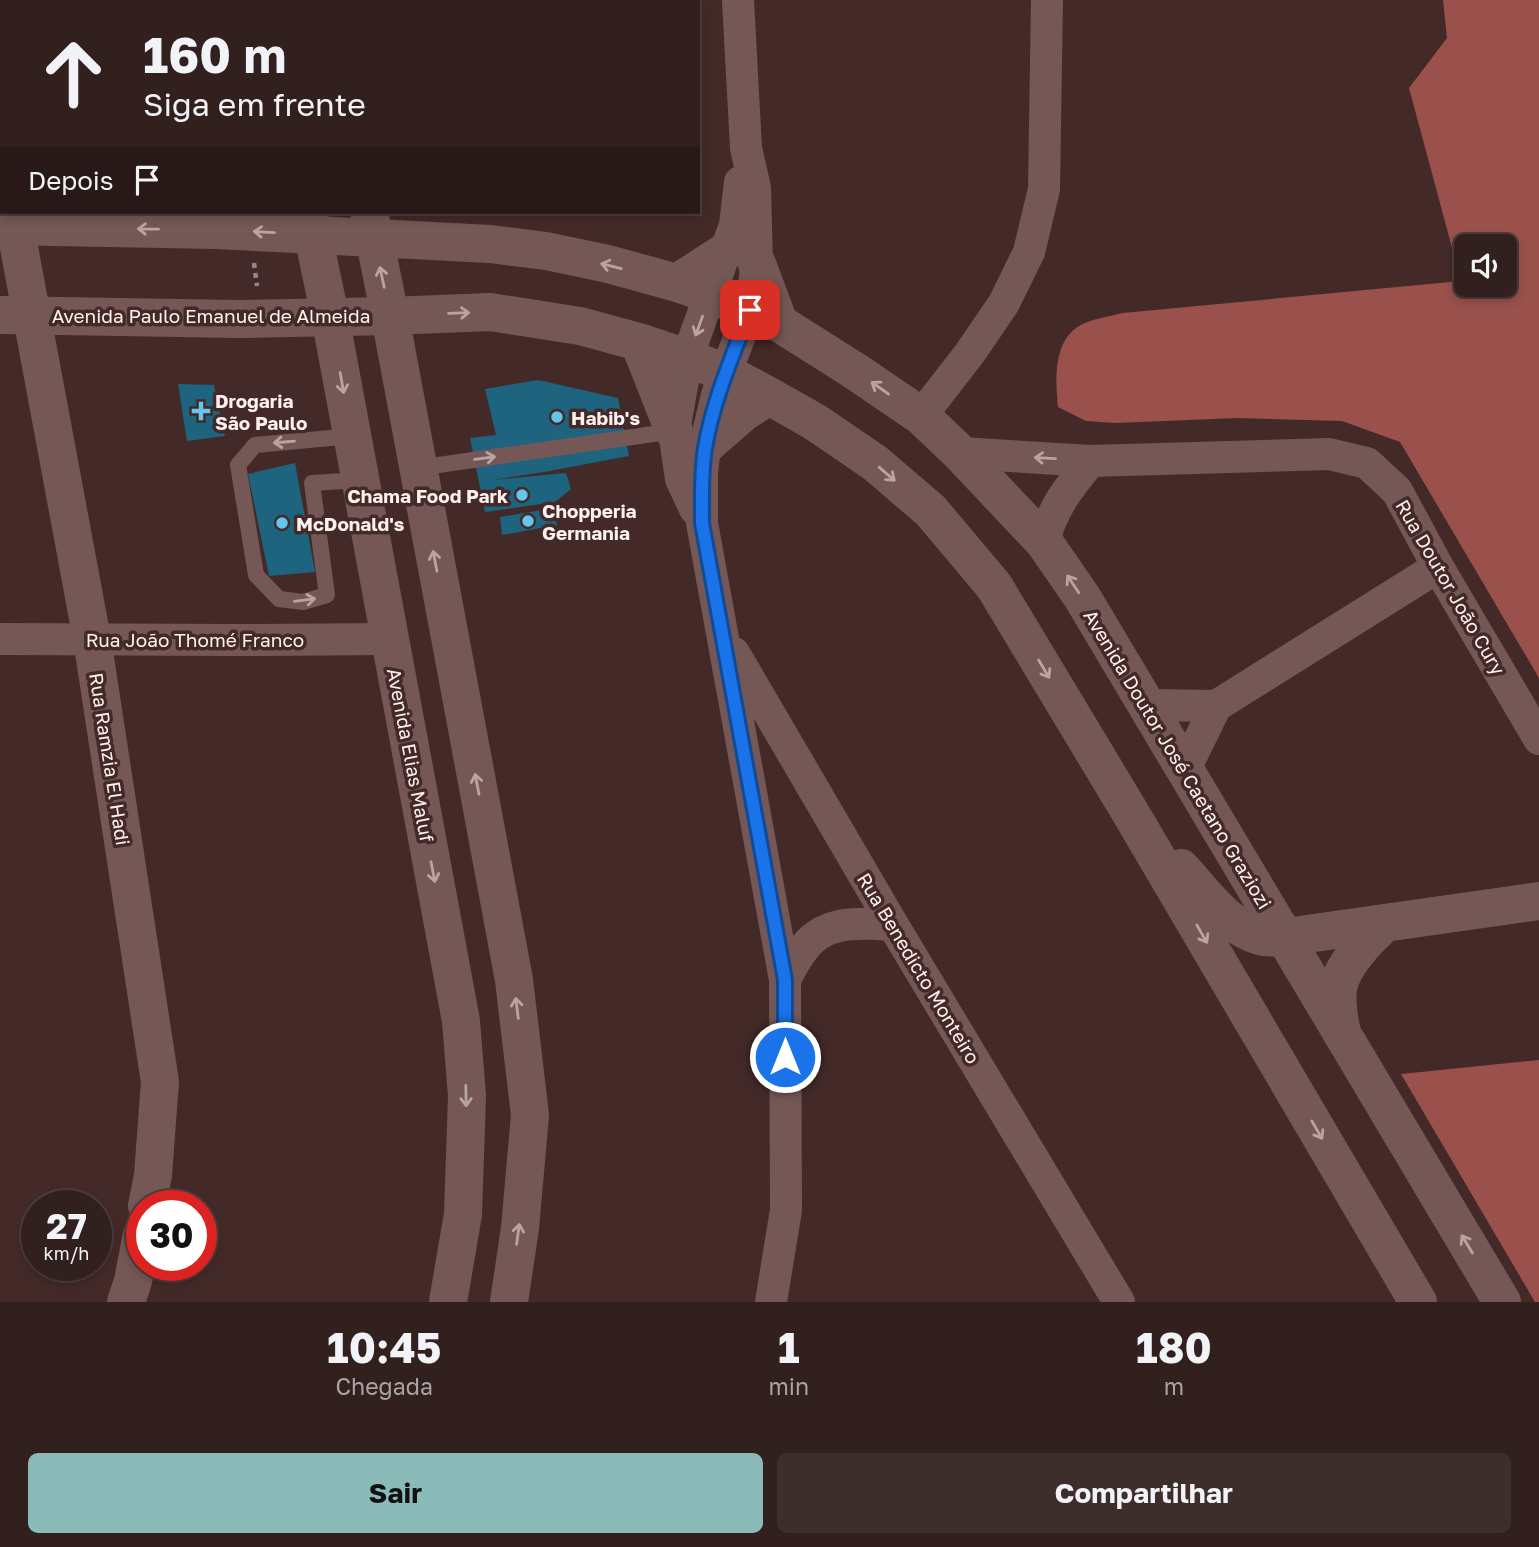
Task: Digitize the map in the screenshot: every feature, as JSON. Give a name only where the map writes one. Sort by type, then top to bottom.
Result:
[{"type":"street","points":[[690,438],[717,395],[726,373],[765,316],[741,258],[734,225],[746,148],[738,0]]},
{"type":"street","points":[[921,416],[970,353],[1004,303],[1028,252],[1044,188],[1047,0]]},
{"type":"street","name":"Avenida Paulo Emanuel de Almeida","points":[[372,225],[310,223],[248,231],[10,221],[15,315],[265,319],[390,316]]},
{"type":"street","name":"Avenida Elias Maluf","points":[[310,223],[330,316],[461,1021],[467,1096],[463,1214],[448,1302]]},
{"type":"street","points":[[372,225],[514,980],[530,1115],[520,1228],[509,1302]]},
{"type":"street","name":"Avenida Doutor José Caetano Graziozi","points":[[372,225],[546,251],[608,264],[694,288],[765,316],[855,371],[921,416],[960,453],[1044,542],[1082,597],[1502,1302]]},
{"type":"street","points":[[690,438],[687,358],[694,288],[741,258]]},
{"type":"street","points":[[390,316],[490,312],[580,326],[687,358],[726,373],[815,422],[875,463],[931,511],[994,586],[1418,1302]]},
{"type":"street","name":"Rua Ramzia El Hadi","points":[[15,315],[92,639],[160,1082],[150,1190]]},
{"type":"street","points":[[639,342],[690,438],[702,473],[702,523],[785,980],[786,1210],[772,1302]]},
{"type":"street","points":[[690,438],[744,412],[769,396]]},
{"type":"street","name":"Rua Doutor João Cury","points":[[960,453],[1091,461],[1329,454],[1367,463],[1397,491],[1438,567],[1539,739]]},
{"type":"street","points":[[1044,542],[1055,510],[1073,481],[1091,461]]},
{"type":"street","points":[[1185,771],[1216,706],[1438,567]]},
{"type":"street","name":"Rua Benedicto Monteiro","points":[[722,632],[893,925],[1119,1302]]},
{"type":"street","name":"Rua João Thomé Franco","points":[[0,639],[390,639]]},
{"type":"street","points":[[1145,705],[1216,706]]},
{"type":"street","points":[[1130,812],[1228,918],[1248,932],[1265,937],[1283,937],[1539,901]]},
{"type":"street","points":[[785,980],[803,948],[822,932],[850,923],[893,925]]},
{"type":"street","points":[[1343,1038],[1338,1014],[1338,987],[1362,944],[1385,923]]},
{"type":"street","points":[[126,1302],[133,1281]]},
{"type":"lane","points":[[352,436],[255,445],[237,465],[256,575],[279,599],[303,602],[327,596],[312,483],[360,480]]},
{"type":"lane","points":[[418,468],[690,438]]},
{"type":"path","points":[[248,231],[265,319]]},
{"type":"shaded area","points":[[1443,0],[1539,0],[1539,678],[1400,442],[1342,421],[1238,418],[1115,423],[1086,421],[1058,407],[1058,359],[1067,338],[1085,323],[1123,313],[1454,282],[1454,297],[1517,297],[1517,234],[1454,234],[1454,255],[1409,88],[1447,38]]},
{"type":"shaded area","points":[[1539,1060],[1539,1302],[1535,1302],[1401,1074]]},
{"type":"building","name":"Habib's","points":[[538,380],[618,398],[629,456],[492,480],[566,473],[571,489],[555,502],[485,512],[470,438],[496,435],[485,389]]},
{"type":"building","name":"Drogaria São Paulo","points":[[178,384],[214,385],[225,436],[187,441]]},
{"type":"building","name":"McDonald's","points":[[295,463],[315,572],[269,576],[248,474]]},
{"type":"building","name":"Chopperia Germania","points":[[554,508],[557,525],[502,535],[500,517]]},
{"type":"place","name":"Drogaria São Paulo","points":[[201,411]]},
{"type":"place","name":"Habib's","points":[[557,417]]},
{"type":"place","name":"Chama Food Park","points":[[522,495]]},
{"type":"place","name":"Chopperia Germania","points":[[528,521]]},
{"type":"place","name":"McDonald's","points":[[282,523]]},
{"type":"route","points":[[750,310],[717,395],[705,446],[702,523],[785,980],[785,1057]]}]
